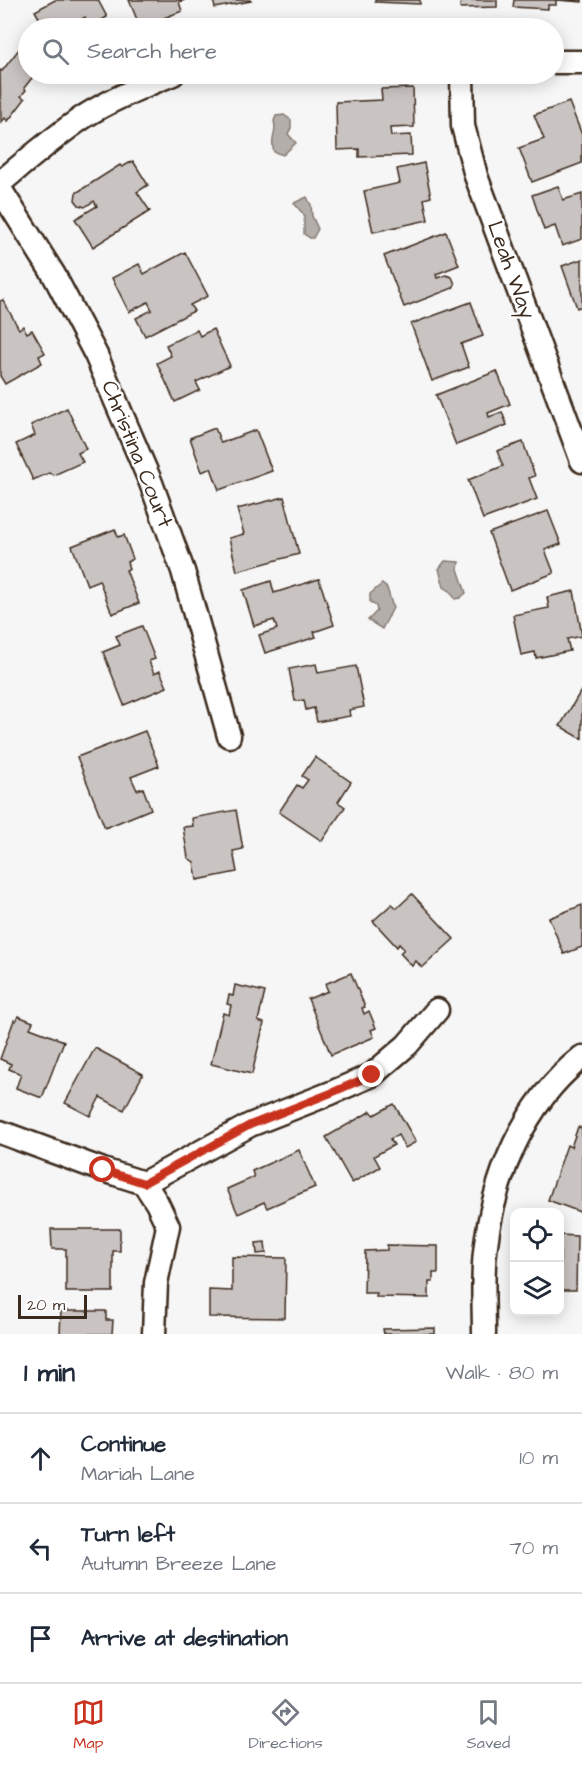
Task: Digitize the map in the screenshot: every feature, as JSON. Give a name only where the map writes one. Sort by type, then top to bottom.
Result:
[{"type":"street","points":[[564,62],[582,62]]},
{"type":"street","points":[[0,183],[85,116],[149,84]]},
{"type":"street","name":"Leah Way","points":[[462,84],[463,126],[476,176],[582,461]]},
{"type":"street","name":"Christina Court","points":[[0,189],[54,275],[96,355],[151,483],[183,571],[230,736]]},
{"type":"street","points":[[144,1183],[250,1125],[372,1075],[407,1045],[437,1010]]},
{"type":"street","points":[[484,1334],[485,1254],[493,1201],[509,1153],[528,1118],[549,1090],[582,1057]]},
{"type":"street","points":[[0,1132],[144,1183],[168,1226],[156,1283],[154,1334]]},
{"type":"shaded area","points":[[284,115],[291,120],[288,134],[296,143],[283,155],[274,152],[272,143],[276,116]]},
{"type":"shaded area","points":[[307,197],[318,229],[313,238],[304,234],[304,215],[294,203]]},
{"type":"shaded area","points":[[445,561],[459,562],[458,569],[466,593],[460,598],[455,599],[444,587],[439,569]]},
{"type":"shaded area","points":[[382,584],[387,588],[393,608],[382,629],[368,620],[377,611],[376,606],[370,602],[370,594]]},
{"type":"building","points":[[55,0],[98,0],[107,17],[39,18],[35,11]]},
{"type":"building","points":[[129,0],[185,0],[179,2],[182,11],[164,18],[136,18]]},
{"type":"building","points":[[213,0],[250,0],[251,1],[215,8]]},
{"type":"building","points":[[375,0],[420,0],[420,4],[375,2]]},
{"type":"building","points":[[461,0],[497,0],[497,7],[460,8]]},
{"type":"building","points":[[514,0],[556,0],[556,5],[548,5],[548,9],[513,7]]},
{"type":"building","points":[[556,0],[582,0],[582,2]]},
{"type":"building","points":[[18,50],[18,84],[27,84],[21,96],[25,99],[8,121],[5,118],[1,123],[0,70],[2,71]]},
{"type":"building","points":[[413,88],[414,127],[390,128],[391,136],[411,135],[412,155],[359,157],[359,149],[337,150],[336,102],[382,100],[381,89]]},
{"type":"building","points":[[569,102],[582,135],[582,163],[532,182],[519,148],[544,139],[534,115]]},
{"type":"building","points":[[133,161],[148,185],[137,192],[150,211],[93,247],[75,219],[97,206],[94,201],[85,207],[79,205],[75,200],[76,193],[120,165],[122,167]]},
{"type":"building","points":[[424,163],[431,197],[424,199],[428,220],[373,232],[364,191],[400,183],[397,169]]},
{"type":"building","points":[[558,186],[563,200],[582,194],[582,239],[562,246],[555,226],[544,230],[532,195]]},
{"type":"building","points":[[446,232],[459,265],[436,274],[437,278],[446,275],[452,277],[455,284],[453,288],[404,307],[384,256]]},
{"type":"building","points":[[185,252],[208,296],[190,305],[194,311],[145,336],[136,318],[152,310],[148,302],[129,312],[112,278],[139,264],[144,274]]},
{"type":"building","points":[[582,259],[582,306],[577,308],[562,266]]},
{"type":"building","points":[[3,300],[19,329],[23,326],[27,333],[32,330],[45,353],[39,356],[42,363],[5,384],[0,376],[0,301]]},
{"type":"building","points":[[471,302],[483,336],[461,344],[469,367],[432,381],[411,324]]},
{"type":"building","points":[[213,329],[230,366],[196,382],[200,390],[175,402],[157,363],[171,356],[166,345],[197,330],[200,336]]},
{"type":"building","points":[[497,371],[510,404],[488,413],[489,417],[502,412],[507,425],[456,445],[436,395]]},
{"type":"building","points":[[67,408],[86,449],[78,453],[83,462],[54,475],[49,473],[33,480],[16,444],[35,435],[31,425]]},
{"type":"building","points":[[215,428],[221,443],[256,430],[272,471],[219,490],[211,468],[202,472],[190,438]]},
{"type":"building","points":[[523,442],[535,476],[529,478],[537,499],[483,519],[468,480],[503,466],[497,451]]},
{"type":"building","points":[[284,497],[299,554],[237,571],[229,538],[244,534],[237,509]]},
{"type":"building","points":[[548,511],[561,544],[545,550],[554,573],[510,590],[489,533]]},
{"type":"building","points":[[115,529],[118,537],[124,535],[133,559],[127,562],[129,569],[126,570],[139,603],[112,614],[99,580],[87,585],[72,546]]},
{"type":"building","points":[[319,579],[334,625],[314,632],[316,637],[265,653],[259,635],[277,629],[274,620],[254,626],[243,590],[271,581],[274,593]]},
{"type":"building","points":[[574,591],[582,636],[567,639],[570,651],[536,658],[535,652],[521,655],[513,615],[549,608],[547,597]]},
{"type":"building","points":[[142,626],[155,659],[149,661],[154,674],[160,671],[167,687],[124,705],[103,652],[120,645],[116,636]]},
{"type":"building","points":[[316,664],[318,673],[356,666],[364,707],[349,710],[350,716],[317,722],[314,708],[306,710],[304,700],[295,701],[289,669]]},
{"type":"building","points":[[582,689],[582,739],[560,726]]},
{"type":"building","points":[[145,731],[159,766],[131,777],[137,790],[143,788],[151,809],[105,828],[77,757]]},
{"type":"building","points":[[315,757],[351,782],[338,802],[345,807],[322,841],[279,812],[297,785],[302,788],[308,780],[302,776]]},
{"type":"building","points":[[236,810],[243,849],[233,851],[237,872],[197,880],[194,862],[188,858],[183,827],[193,826],[192,818]]},
{"type":"building","points":[[412,894],[454,939],[422,968],[416,961],[412,966],[400,953],[404,949],[399,944],[397,947],[373,921],[392,904],[397,908]]},
{"type":"building","points":[[582,905],[582,947],[564,954],[549,918]]},
{"type":"building","points":[[351,973],[365,1007],[362,1008],[364,1014],[369,1011],[376,1028],[371,1030],[374,1037],[331,1055],[308,999],[328,991],[325,984]]},
{"type":"building","points":[[235,985],[265,992],[258,1021],[264,1023],[252,1074],[211,1064],[223,1013],[229,1015],[231,1005],[227,1004],[229,995],[233,996]]},
{"type":"building","points":[[18,1016],[33,1022],[30,1028],[64,1041],[42,1098],[16,1088],[21,1074],[9,1069],[11,1064],[0,1059],[14,1020],[16,1021]]},
{"type":"building","points":[[95,1048],[143,1074],[124,1110],[100,1097],[90,1116],[65,1103]]},
{"type":"building","points":[[394,1104],[416,1142],[405,1148],[398,1135],[390,1139],[394,1145],[374,1156],[380,1167],[352,1183],[326,1137],[371,1111],[374,1115]]},
{"type":"building","points":[[578,1127],[582,1128],[582,1207],[580,1212],[548,1200],[567,1145],[571,1147]]},
{"type":"building","points":[[299,1150],[315,1187],[267,1208],[264,1202],[238,1214],[227,1189],[254,1177],[252,1171]]},
{"type":"building","points":[[51,1229],[120,1229],[120,1251],[113,1251],[113,1292],[66,1292],[66,1249],[52,1249]]},
{"type":"building","points":[[564,1235],[577,1236],[576,1290],[564,1290]]},
{"type":"building","points":[[265,1242],[266,1253],[257,1254],[256,1243]]},
{"type":"building","points":[[387,1245],[438,1246],[438,1273],[433,1273],[433,1282],[429,1282],[429,1298],[376,1297],[377,1293],[364,1293],[365,1251],[387,1250]]},
{"type":"building","points":[[232,1257],[286,1258],[285,1318],[209,1317],[209,1290],[232,1291]]},
{"type":"building","points":[[61,1311],[106,1311],[106,1320],[113,1320],[112,1334],[60,1334]]},
{"type":"building","points":[[435,1328],[435,1334],[384,1334],[383,1329]]},
{"type":"route","points":[[103,1170],[144,1183],[164,1170],[250,1125],[372,1075]]}]
